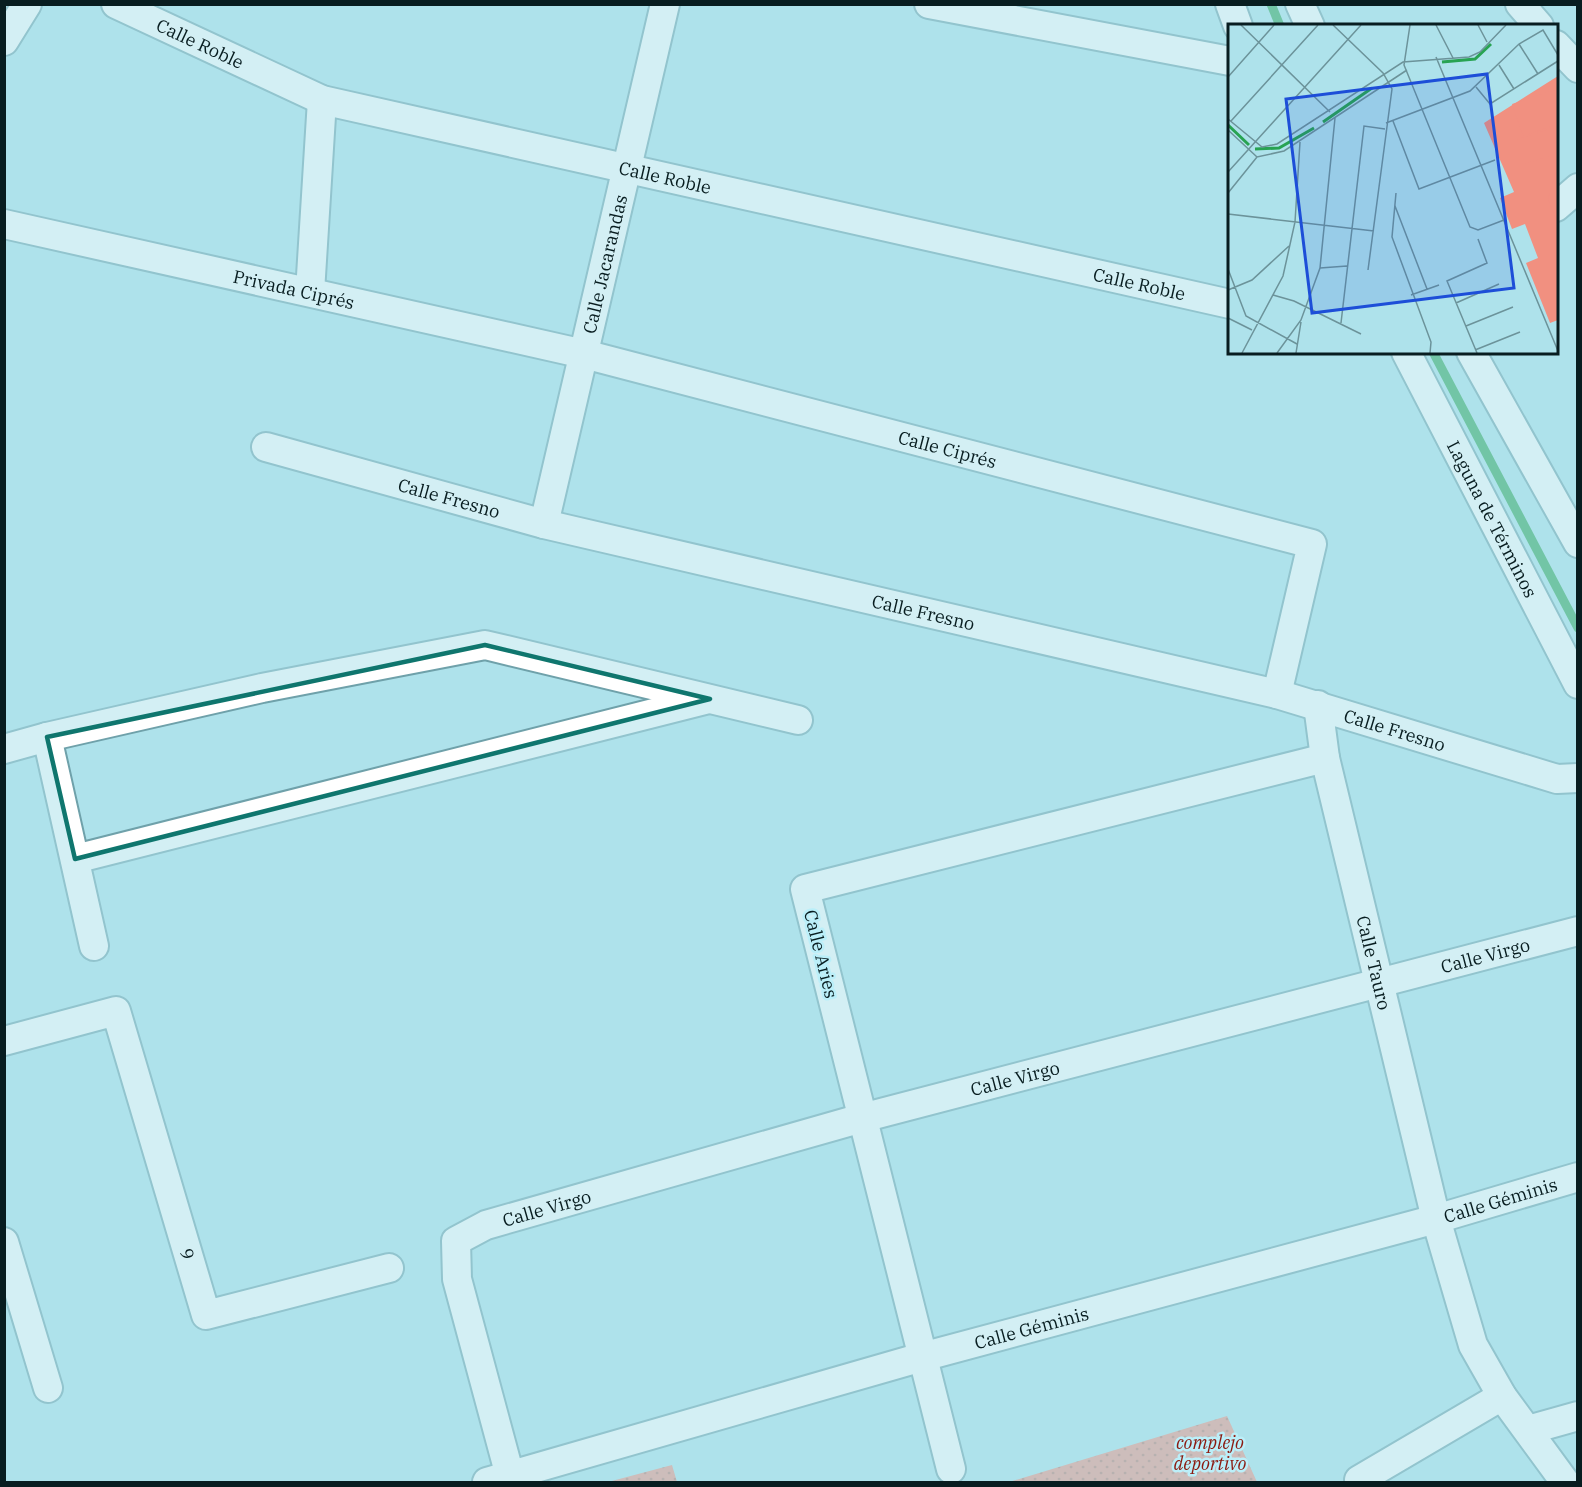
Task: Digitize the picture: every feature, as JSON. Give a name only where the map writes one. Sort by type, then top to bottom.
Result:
[{"type":"street","points":[[4,41],[27,4]]},
{"type":"street","name":"Calle Roble","points":[[116,4],[322,100],[1228,304]]},
{"type":"street","name":"Calle Jacarandas","points":[[544,524],[665,4]]},
{"type":"street","points":[[929,4],[1228,61]]},
{"type":"street","points":[[1230,4],[1237,24]]},
{"type":"street","points":[[1300,4],[1309,24]]},
{"type":"street","points":[[1521,4],[1537,24]]},
{"type":"street","points":[[1558,46],[1578,68]]},
{"type":"street","points":[[309,292],[322,100]]},
{"type":"street","points":[[1558,206],[1578,188]]},
{"type":"street","name":"Privada Ciprés","points":[[4,224],[584,354]]},
{"type":"street","name":"Calle Ciprés","points":[[584,354],[1312,544],[1277,694]]},
{"type":"street","name":"Laguna de Términos","points":[[1407,354],[1570,652],[1578,684]]},
{"type":"street","points":[[1472,354],[1578,543]]},
{"type":"street","name":"Calle Fresno","points":[[266,447],[544,524],[1277,694],[1557,779],[1578,778]]},
{"type":"street","points":[[4,749],[262,688],[485,645],[798,720]]},
{"type":"street","points":[[75,859],[710,699]]},
{"type":"street","name":"Calle Tauro","points":[[1318,705],[1325,758],[1436,1219],[1473,1345],[1502,1396],[1565,1482]]},
{"type":"street","points":[[47,737],[94,946]]},
{"type":"street","name":"Calle Aries","points":[[951,1469],[805,889],[1325,758]]},
{"type":"street","name":"Calle Virgo","points":[[499,1479],[457,1279],[456,1241],[486,1225],[862,1118],[1578,931]]},
{"type":"street","name":"9","points":[[4,1041],[116,1011],[206,1315],[389,1268]]},
{"type":"street","name":"Calle Géminis","points":[[499,1479],[922,1357],[1436,1219],[1578,1177]]},
{"type":"street","points":[[4,1242],[48,1388]]},
{"type":"street","points":[[1356,1482],[1502,1396]]},
{"type":"street","points":[[1528,1430],[1578,1416]]},
{"type":"highlighted area","points":[[485,645],[710,699],[75,859],[47,737]]},
{"type":"green space","name":"complejo deportivo","points":[[1227,1416],[1257,1482],[1009,1482]]},
{"type":"green space","points":[[672,1465],[677,1482],[608,1482]]},
{"type":"waterway","points":[[1271,4],[1279,24]]},
{"type":"waterway","points":[[1434,354],[1578,628]]}]
